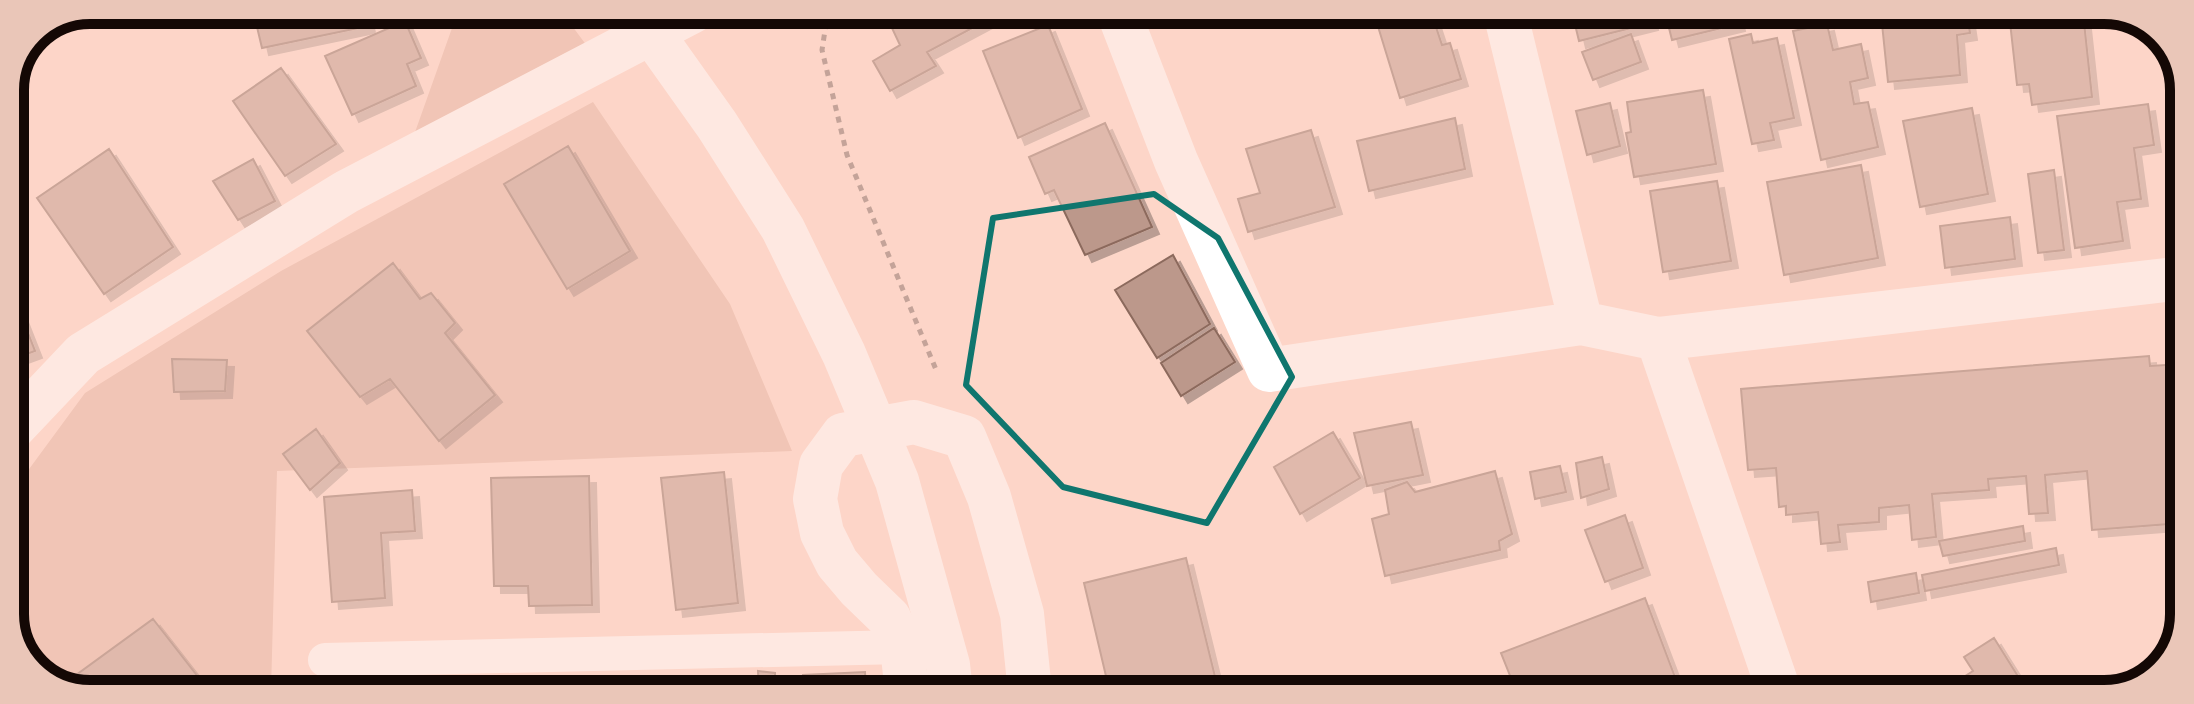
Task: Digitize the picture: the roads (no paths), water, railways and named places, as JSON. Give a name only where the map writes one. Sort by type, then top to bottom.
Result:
[{"type":"street","points":[[24,416],[83,354],[346,192],[640,24]]},
{"type":"street","points":[[645,24],[717,125],[783,229],[844,354],[897,481],[950,680]]},
{"type":"street","points":[[1123,24],[1176,161],[1269,370],[1581,323],[1658,339],[2170,280]]},
{"type":"street","points":[[1508,24],[1581,323]]},
{"type":"street","points":[[1658,339],[1775,680]]},
{"type":"street","points":[[906,680],[902,647],[889,618],[837,563],[822,533],[815,499],[821,465],[843,435],[914,422],[964,437],[989,497],[1022,614],[1029,680]]},
{"type":"lane","points":[[325,660],[902,647]]}]
